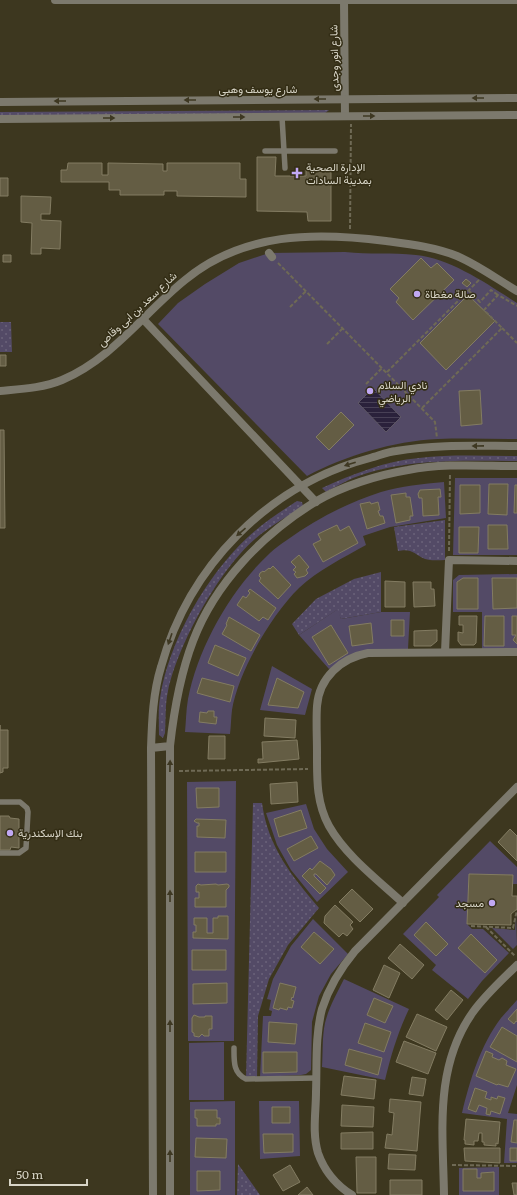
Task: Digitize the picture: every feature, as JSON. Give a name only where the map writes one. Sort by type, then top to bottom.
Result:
[{"type":"street","points":[[55,0],[517,0]]},
{"type":"street","name":"شارع انور وجدى","points":[[344,0],[345,99],[348,116]]},
{"type":"street","name":"شارع يوسف وهبى","points":[[0,102],[517,98]]},
{"type":"street","points":[[0,119],[517,115]]},
{"type":"street","name":"شارع سعد بن ابى وقاص","points":[[0,391],[31,389],[61,381],[79,372],[97,361],[187,278],[236,249],[269,240],[285,238],[350,237],[409,244],[434,249],[457,256],[517,290]]},
{"type":"street","points":[[142,318],[316,502]]},
{"type":"street","points":[[153,1195],[152,710],[161,667],[174,629],[187,600],[209,566],[232,539],[272,504],[301,485],[348,464],[395,451],[437,447],[517,446]]},
{"type":"street","points":[[170,1195],[170,746],[174,709],[182,674],[194,639],[210,606],[230,576],[255,549],[282,525],[316,502],[350,486],[389,474],[430,467],[517,466]]},
{"type":"street","points":[[445,652],[449,560],[517,561]]},
{"type":"street","points":[[403,903],[348,852],[334,834],[324,814],[317,790],[317,706],[325,682],[336,668],[350,658],[368,653],[517,652]]},
{"type":"street","points":[[151,748],[170,746]]},
{"type":"street","points":[[352,1195],[338,1185],[326,1170],[318,1153],[315,1134],[317,1036],[322,1010],[332,985],[338,973],[355,951],[517,787]]},
{"type":"street","points":[[444,1195],[442,1100],[452,1053],[473,1012],[491,990],[517,965]]},
{"type":"lane","points":[[282,117],[285,168]]},
{"type":"lane","points":[[265,151],[335,151]]},
{"type":"lane","points":[[0,802],[20,802],[25,806],[28,812],[26,848],[19,853],[0,853]]},
{"type":"lane","points":[[234,1048],[235,1067],[240,1075],[246,1078],[316,1078]]},
{"type":"path","points":[[348,116],[350,237]]},
{"type":"path","points":[[270,255],[435,422],[438,439]]},
{"type":"path","points":[[387,372],[480,279]]},
{"type":"path","points":[[469,291],[480,302],[491,290],[517,306]]},
{"type":"path","points":[[290,307],[306,291]]},
{"type":"path","points":[[498,295],[484,310],[517,342]]},
{"type":"path","points":[[327,344],[343,328]]},
{"type":"path","points":[[422,408],[502,328]]},
{"type":"path","points":[[366,384],[382,368]]},
{"type":"path","points":[[449,560],[450,466]]},
{"type":"path","points":[[170,771],[317,769]]},
{"type":"path","points":[[471,926],[513,928],[517,910]]},
{"type":"path","points":[[485,926],[517,959]]},
{"type":"path","points":[[444,1165],[517,1166]]},
{"type":"shaded area","points":[[329,110],[319,118],[0,119],[0,112]]},
{"type":"shaded area","name":"نادي السلام الرياضي","points":[[345,252],[407,254],[429,257],[469,273],[517,303],[517,439],[421,440],[387,446],[353,456],[307,476],[158,324],[178,303],[239,263],[269,253]]},
{"type":"shaded area","points":[[0,322],[11,322],[12,352],[0,352]]},
{"type":"shaded area","points":[[373,388],[401,417],[386,432],[358,403]]},
{"type":"shaded area","points":[[443,456],[517,456],[517,461],[434,462],[393,467],[353,478],[326,492],[322,488],[369,469],[406,460]]},
{"type":"shaded area","points":[[455,478],[517,478],[517,555],[453,555]]},
{"type":"shaded area","points":[[444,482],[446,518],[390,527],[363,536],[366,545],[314,576],[299,588],[289,599],[258,644],[241,679],[235,695],[232,710],[230,734],[185,732],[187,703],[193,679],[208,639],[218,620],[242,584],[270,553],[309,525],[356,501],[396,488]]},
{"type":"shaded area","points":[[297,501],[302,502],[303,506],[261,534],[241,553],[214,588],[190,630],[173,672],[168,691],[165,733],[163,738],[159,735],[159,712],[160,698],[165,676],[181,632],[192,611],[204,590],[218,571],[248,537]]},
{"type":"shaded area","points":[[445,520],[445,560],[427,560],[407,550],[398,551],[394,527]]},
{"type":"shaded area","points":[[381,572],[381,612],[341,619],[337,610],[299,635],[292,624],[316,599],[354,579]]},
{"type":"shaded area","points":[[517,574],[517,650],[482,650],[482,612],[453,612],[453,580],[459,575]]},
{"type":"shaded area","points":[[338,609],[341,619],[381,612],[410,612],[408,649],[353,655],[329,669],[299,635]]},
{"type":"shaded area","points":[[272,666],[312,689],[305,715],[260,710]]},
{"type":"shaded area","points":[[236,781],[234,1041],[188,1041],[187,782]]},
{"type":"shaded area","points":[[253,803],[262,803],[265,819],[275,847],[282,860],[319,908],[288,945],[269,979],[258,1016],[257,1078],[246,1078]]},
{"type":"shaded area","points":[[306,804],[314,829],[327,849],[348,872],[317,902],[291,870],[277,845],[266,813]]},
{"type":"shaded area","points":[[490,841],[517,867],[517,884],[513,884],[513,875],[469,874],[467,924],[472,929],[483,929],[509,953],[482,981],[468,999],[432,970],[436,965],[403,934],[439,897],[437,895]]},
{"type":"shaded area","points":[[516,914],[517,945],[513,949],[492,928],[515,930]]},
{"type":"shaded area","points":[[313,919],[348,954],[331,974],[319,996],[312,1022],[311,1070],[306,1074],[301,1075],[260,1077],[263,1016],[271,1016],[272,1011],[269,1010],[271,1000],[267,999],[273,979],[291,946]]},
{"type":"shaded area","points":[[344,979],[409,1009],[401,1026],[385,1080],[322,1067],[325,1023],[331,1006]]},
{"type":"shaded area","points":[[517,1000],[517,1085],[508,1113],[517,1114],[517,1163],[504,1163],[507,1119],[462,1113],[472,1076],[487,1040],[501,1018]]},
{"type":"shaded area","points":[[224,1042],[224,1100],[189,1100],[189,1043]]},
{"type":"shaded area","points":[[235,1101],[235,1195],[190,1195],[190,1102]]},
{"type":"shaded area","points":[[259,1101],[299,1101],[300,1156],[260,1159]]},
{"type":"shaded area","points":[[238,1164],[260,1195],[237,1195]]},
{"type":"shaded area","points":[[499,1167],[499,1195],[459,1195],[459,1168]]},
{"type":"building","points":[[257,157],[276,157],[275,176],[306,176],[306,170],[331,170],[331,221],[308,221],[307,212],[257,211]]},
{"type":"building","points":[[68,163],[102,163],[102,175],[108,175],[108,163],[163,164],[163,171],[167,171],[167,163],[240,163],[240,179],[246,179],[246,197],[177,196],[177,191],[164,191],[164,195],[120,195],[120,190],[109,190],[109,182],[61,182],[61,170],[67,170]]},
{"type":"building","points":[[0,178],[8,178],[8,196],[0,196]]},
{"type":"building","points":[[21,196],[51,197],[50,214],[41,214],[41,220],[61,221],[60,249],[41,248],[41,254],[31,254],[32,223],[21,222]]},
{"type":"building","points":[[3,255],[11,255],[11,262],[3,262]]},
{"type":"building","name":"صالة مغطاة","points":[[421,258],[431,268],[437,263],[454,280],[413,320],[396,302],[399,298],[390,289]]},
{"type":"building","points":[[466,279],[471,283],[467,287],[462,283]]},
{"type":"building","points":[[468,295],[495,321],[446,370],[420,343]]},
{"type":"building","points":[[0,355],[6,355],[6,366],[0,366]]},
{"type":"building","points":[[480,390],[482,424],[461,426],[459,391]]},
{"type":"building","points":[[341,412],[354,425],[329,450],[316,437]]},
{"type":"building","points":[[0,430],[4,430],[5,528],[0,528]]},
{"type":"building","points":[[489,484],[508,484],[507,515],[488,514]]},
{"type":"building","points":[[460,485],[480,485],[480,513],[460,514]]},
{"type":"building","points":[[515,485],[517,485],[517,513],[514,513]]},
{"type":"building","points":[[440,489],[441,497],[438,497],[439,515],[423,516],[422,498],[419,498],[418,494],[420,490]]},
{"type":"building","points":[[406,493],[406,497],[410,497],[413,516],[410,516],[410,520],[396,523],[391,495]]},
{"type":"building","points":[[370,502],[371,504],[378,502],[380,510],[378,511],[380,516],[383,516],[385,523],[367,529],[360,504]]},
{"type":"building","points":[[337,525],[340,531],[349,526],[358,543],[323,562],[313,544],[321,540],[318,534]]},
{"type":"building","points":[[488,525],[507,525],[508,549],[488,549]]},
{"type":"building","points":[[459,527],[479,527],[478,553],[459,553]]},
{"type":"building","points":[[299,555],[309,567],[306,570],[308,573],[305,576],[297,578],[294,574],[296,572],[293,570],[296,567],[291,562]]},
{"type":"building","points":[[273,566],[291,585],[278,599],[259,581],[261,578],[259,576],[260,573],[269,568],[270,569]]},
{"type":"building","points":[[463,578],[478,578],[478,609],[457,609],[457,582]]},
{"type":"building","points":[[492,578],[517,578],[517,608],[493,609]]},
{"type":"building","points":[[385,581],[405,582],[405,607],[385,607]]},
{"type":"building","points":[[413,582],[431,582],[431,589],[434,589],[435,606],[414,607]]},
{"type":"building","points":[[250,589],[276,608],[268,620],[263,617],[259,621],[237,605],[243,596],[246,598],[250,593],[248,591]]},
{"type":"building","points":[[459,616],[477,616],[476,643],[474,645],[461,645],[458,641],[458,632],[463,633],[463,625],[459,625]]},
{"type":"building","points":[[485,616],[504,616],[504,646],[484,646]]},
{"type":"building","points":[[512,616],[517,616],[517,644],[513,640],[516,635],[512,635]]},
{"type":"building","points":[[229,617],[260,635],[251,651],[222,634]]},
{"type":"building","points":[[391,620],[404,620],[404,636],[391,636]]},
{"type":"building","points":[[371,623],[373,643],[352,646],[349,626]]},
{"type":"building","points":[[331,625],[348,653],[329,665],[312,637]]},
{"type":"building","points":[[437,630],[437,641],[431,646],[414,646],[414,631]]},
{"type":"building","points":[[215,645],[246,658],[238,676],[208,663]]},
{"type":"building","points":[[202,678],[234,686],[230,702],[197,693]]},
{"type":"building","points":[[277,678],[304,692],[298,708],[268,705]]},
{"type":"building","points":[[208,711],[214,711],[214,717],[217,717],[216,724],[199,722],[200,712],[207,713]]},
{"type":"building","points":[[265,718],[296,720],[295,738],[264,736]]},
{"type":"building","points":[[0,730],[8,730],[8,768],[3,768],[3,772],[0,773]]},
{"type":"building","points":[[209,736],[225,736],[225,759],[208,759]]},
{"type":"building","points":[[297,740],[299,759],[258,763],[258,759],[263,759],[262,742]]},
{"type":"building","points":[[297,782],[298,802],[271,804],[270,784]]},
{"type":"building","points":[[196,788],[219,788],[219,807],[197,808]]},
{"type":"building","points":[[301,810],[307,828],[279,837],[274,819]]},
{"type":"building","name":"بنك الإسكندرية","points":[[0,816],[9,816],[10,818],[19,819],[19,848],[11,847],[10,850],[0,850]]},
{"type":"building","points":[[196,819],[226,820],[225,838],[197,837],[197,826],[199,826],[199,823],[194,821]]},
{"type":"building","points":[[510,829],[517,836],[517,861],[498,842]]},
{"type":"building","points":[[311,836],[318,848],[294,861],[287,849]]},
{"type":"building","points":[[195,852],[226,852],[226,872],[195,872]]},
{"type":"building","points":[[320,861],[331,869],[335,875],[327,885],[316,874],[314,874],[314,876],[326,888],[320,894],[302,876],[310,868],[312,870]]},
{"type":"building","name":"مسجد","points":[[469,874],[513,875],[512,896],[517,896],[517,909],[511,914],[511,925],[467,924]]},
{"type":"building","points":[[198,884],[229,885],[226,890],[226,907],[195,907],[195,898],[199,898],[199,892],[196,892],[196,886]]},
{"type":"building","points":[[352,889],[373,909],[360,922],[339,902]]},
{"type":"building","points":[[335,905],[353,922],[350,925],[353,929],[347,936],[343,933],[339,937],[324,923],[325,916]]},
{"type":"building","points":[[218,916],[228,916],[228,939],[193,938],[193,932],[196,932],[194,918],[207,918],[207,933],[213,933],[213,918],[218,918]]},
{"type":"building","points":[[426,922],[448,944],[436,956],[414,935]]},
{"type":"building","points":[[314,932],[334,949],[320,964],[301,947]]},
{"type":"building","points":[[471,934],[497,960],[485,973],[458,948]]},
{"type":"building","points":[[400,944],[424,965],[412,979],[388,958]]},
{"type":"building","points":[[192,950],[226,950],[226,970],[192,970]]},
{"type":"building","points":[[384,965],[400,973],[389,998],[373,990]]},
{"type":"building","points":[[227,983],[227,1003],[193,1004],[193,984]]},
{"type":"building","points":[[280,983],[296,987],[291,1000],[294,1001],[292,1008],[288,1007],[287,1010],[273,1008]]},
{"type":"building","points":[[451,990],[463,1000],[447,1020],[435,1010]]},
{"type":"building","points":[[374,998],[393,1006],[385,1023],[367,1015]]},
{"type":"building","points":[[517,1009],[517,1022],[516,1021],[514,1024],[508,1019]]},
{"type":"building","points":[[417,1014],[447,1027],[436,1051],[406,1037]]},
{"type":"building","points":[[194,1015],[199,1017],[212,1016],[212,1029],[209,1029],[209,1036],[204,1036],[202,1034],[199,1037],[194,1036],[194,1033],[192,1032],[192,1018]]},
{"type":"building","points":[[269,1022],[297,1024],[295,1044],[268,1042]]},
{"type":"building","points":[[365,1023],[391,1032],[384,1052],[358,1043]]},
{"type":"building","points":[[502,1027],[517,1036],[517,1062],[490,1047]]},
{"type":"building","points":[[404,1041],[436,1053],[428,1074],[396,1062]]},
{"type":"building","points":[[349,1049],[382,1058],[378,1075],[345,1065]]},
{"type":"building","points":[[486,1051],[493,1054],[492,1057],[499,1060],[502,1058],[507,1061],[506,1065],[516,1069],[508,1087],[497,1085],[476,1076]]},
{"type":"building","points":[[263,1052],[297,1052],[297,1072],[263,1073]]},
{"type":"building","points":[[344,1076],[376,1080],[374,1099],[341,1095]]},
{"type":"building","points":[[412,1077],[426,1079],[423,1096],[409,1094]]},
{"type":"building","points":[[475,1088],[487,1092],[485,1098],[491,1100],[491,1097],[497,1099],[498,1096],[505,1098],[500,1114],[491,1111],[490,1115],[486,1114],[487,1108],[479,1105],[476,1112],[468,1109]]},
{"type":"building","points":[[390,1099],[421,1102],[417,1151],[385,1148],[387,1134],[392,1135],[394,1113],[389,1112]]},
{"type":"building","points":[[342,1105],[374,1107],[373,1127],[341,1126]]},
{"type":"building","points":[[272,1107],[290,1107],[290,1123],[272,1123]]},
{"type":"building","points":[[195,1110],[217,1110],[217,1118],[220,1118],[220,1124],[216,1124],[216,1126],[197,1126]]},
{"type":"building","points":[[466,1119],[500,1122],[498,1144],[496,1143],[496,1146],[484,1145],[484,1142],[482,1142],[482,1133],[479,1133],[478,1141],[474,1141],[474,1145],[465,1144]]},
{"type":"building","points":[[514,1120],[517,1120],[517,1143],[511,1142]]},
{"type":"building","points":[[373,1132],[373,1149],[341,1149],[341,1133]]},
{"type":"building","points":[[263,1134],[293,1134],[293,1152],[264,1153]]},
{"type":"building","points":[[196,1138],[227,1139],[226,1158],[195,1157]]},
{"type":"building","points":[[464,1148],[500,1148],[500,1163],[465,1161]]},
{"type":"building","points":[[510,1148],[517,1148],[517,1161],[510,1161]]},
{"type":"building","points":[[389,1154],[416,1155],[415,1170],[388,1169]]},
{"type":"building","points":[[356,1157],[376,1157],[376,1193],[357,1193]]},
{"type":"building","points":[[290,1165],[300,1182],[283,1191],[273,1175]]},
{"type":"building","points":[[463,1169],[477,1169],[477,1178],[481,1178],[481,1173],[494,1172],[494,1191],[463,1191]]},
{"type":"building","points":[[197,1171],[220,1171],[220,1190],[197,1191]]},
{"type":"building","points":[[390,1180],[422,1180],[422,1195],[390,1195]]},
{"type":"building","points":[[512,1183],[517,1183],[517,1195],[514,1195]]},
{"type":"building","points":[[307,1187],[313,1195],[298,1195]]},
{"type":"place","name":"الإدارة الصحية بمدينة السادات","points":[[297,173]]},
{"type":"place","name":"صالة مغطاة","points":[[417,294]]},
{"type":"place","name":"نادي السلام الرياضي","points":[[370,391]]},
{"type":"place","name":"بنك الإسكندرية","points":[[10,833]]},
{"type":"place","name":"مسجد","points":[[492,903]]}]
